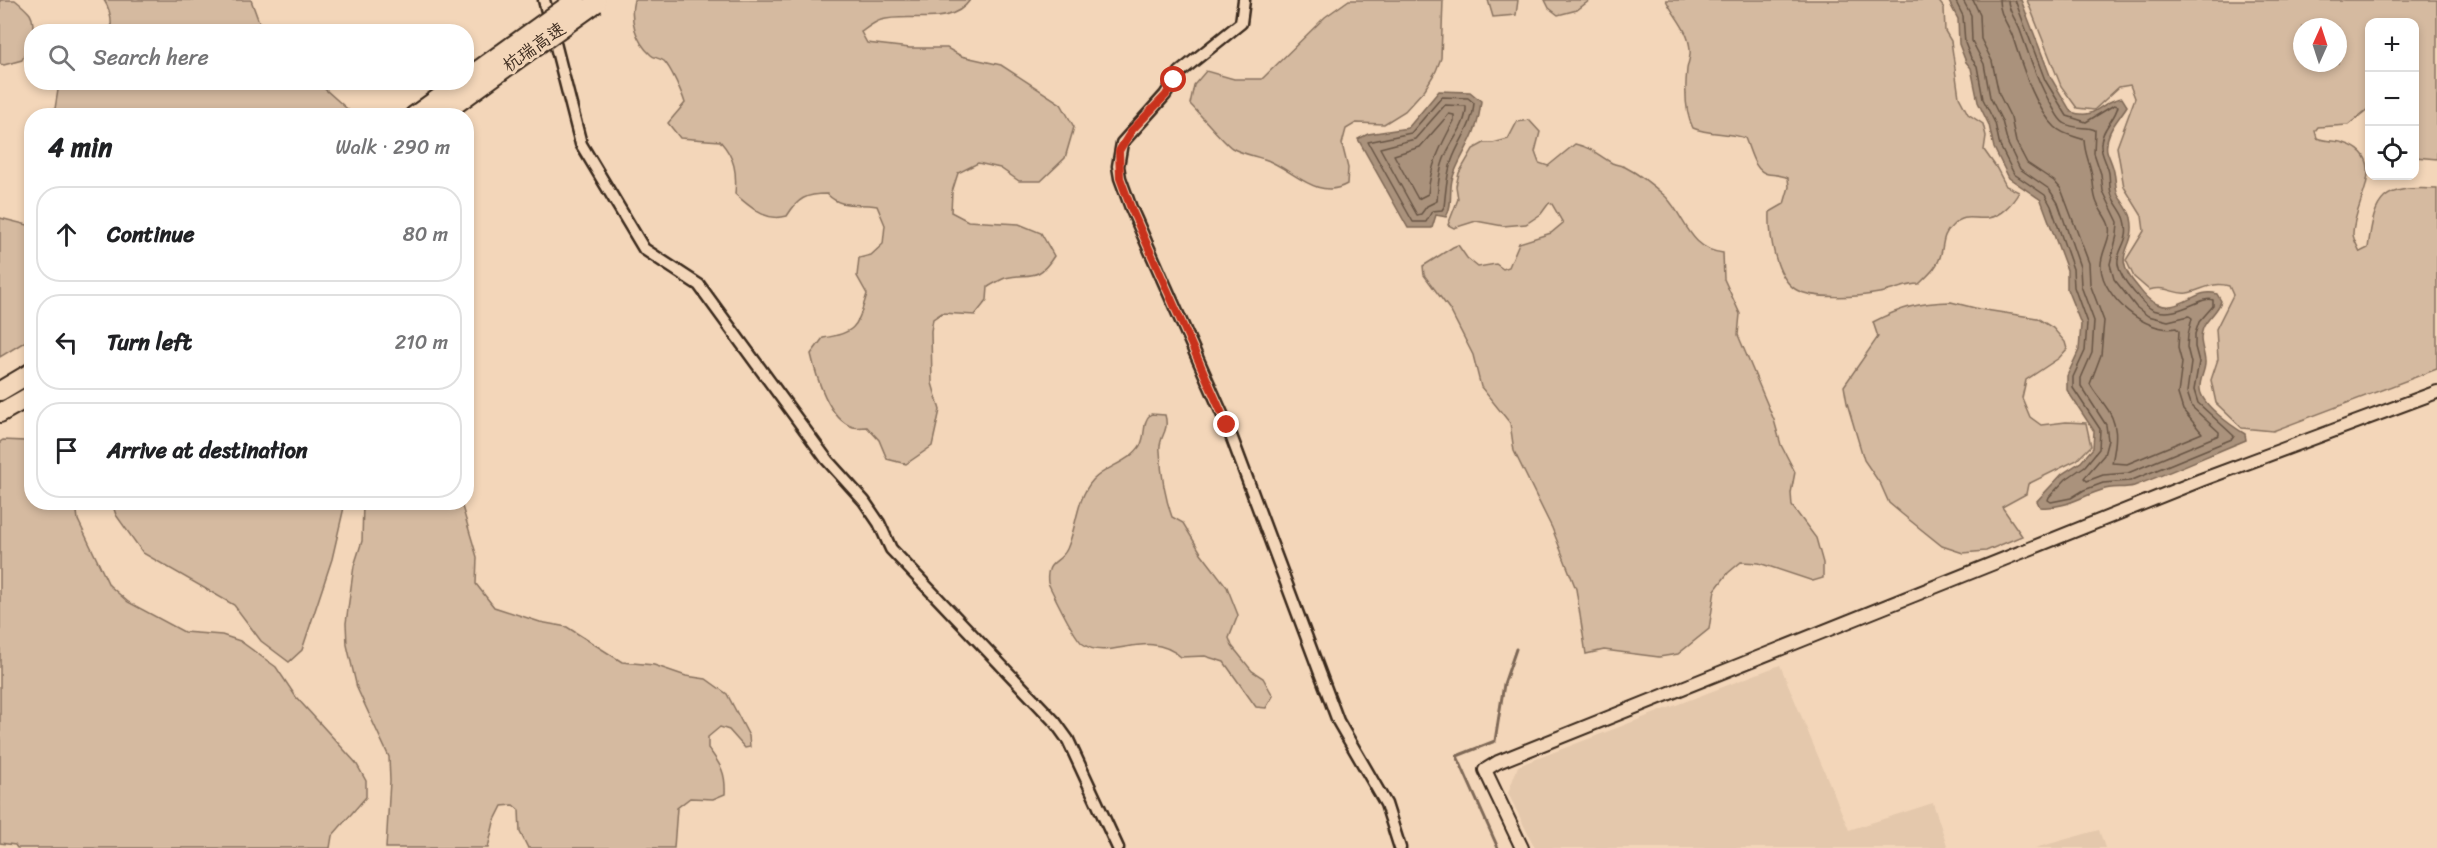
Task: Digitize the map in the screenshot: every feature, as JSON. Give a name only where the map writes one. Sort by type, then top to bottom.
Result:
[{"type":"highway","name":"杭瑞高速","points":[[474,87],[576,0]]},
{"type":"highway","name":"杭瑞高速","points":[[474,75],[599,2]]},
{"type":"highway","points":[[425,108],[450,90]]},
{"type":"highway","name":"杭瑞高速","points":[[449,108],[470,90]]},
{"type":"highway","points":[[0,391],[24,377]]},
{"type":"highway","points":[[0,413],[24,400]]},
{"type":"street","points":[[544,0],[581,144],[644,249],[699,285],[827,460],[864,501],[879,523],[891,549],[1055,722],[1068,740],[1118,848]]},
{"type":"street","points":[[1244,0],[1241,23],[1180,72],[1166,95],[1122,143],[1118,165],[1120,178],[1131,208],[1227,425],[1338,721],[1386,804],[1400,848]]},
{"type":"street","points":[[1522,848],[1485,770],[1498,762],[2201,480],[2437,392]]},
{"type":"shaded area","points":[[0,0],[15,0],[30,14],[33,24],[24,24],[22,60],[0,64]]},
{"type":"shaded area","points":[[104,0],[251,0],[261,24],[111,24],[108,7]]},
{"type":"shaded area","points":[[634,0],[970,0],[962,9],[952,14],[941,17],[881,20],[861,32],[867,43],[910,48],[947,48],[961,56],[1001,65],[1061,104],[1074,127],[1065,158],[1041,181],[1019,181],[1000,168],[978,163],[958,173],[952,192],[951,212],[968,221],[1019,224],[1041,233],[1054,256],[1038,273],[1005,278],[988,287],[987,300],[975,315],[942,313],[933,319],[931,331],[932,383],[940,410],[932,446],[906,464],[887,459],[879,440],[867,427],[853,427],[837,416],[825,396],[811,354],[823,338],[850,330],[858,320],[867,294],[857,276],[859,258],[871,255],[883,244],[885,225],[877,206],[845,204],[827,194],[820,194],[803,198],[787,216],[772,217],[759,212],[735,194],[734,166],[729,153],[720,141],[680,138],[668,123],[685,103],[667,64],[651,55],[641,44],[633,22]]},
{"type":"shaded area","points":[[1349,0],[1443,0],[1441,58],[1425,89],[1405,111],[1384,124],[1356,123],[1346,129],[1342,144],[1348,168],[1347,184],[1326,189],[1316,187],[1267,160],[1232,148],[1190,104],[1194,85],[1206,71],[1234,79],[1262,79],[1325,17]]},
{"type":"shaded area","points":[[1488,0],[1518,0],[1516,15],[1493,17]]},
{"type":"shaded area","points":[[1545,0],[1590,0],[1577,10],[1558,15],[1549,8]]},
{"type":"shaded area","points":[[1666,0],[1938,0],[1944,8],[1945,31],[1951,41],[1959,97],[1968,114],[1983,124],[1986,136],[1984,150],[2006,186],[2019,192],[2010,205],[1997,215],[1957,221],[1945,235],[1938,263],[1919,284],[1860,296],[1812,295],[1795,289],[1788,283],[1778,265],[1772,243],[1770,221],[1770,212],[1784,204],[1789,187],[1788,178],[1768,174],[1759,169],[1745,138],[1693,128],[1686,99],[1689,43]]},
{"type":"shaded area","points":[[2027,0],[2437,0],[2437,159],[2419,157],[2419,18],[2365,18],[2365,111],[2348,125],[2318,127],[2315,131],[2317,138],[2344,143],[2358,150],[2365,158],[2366,180],[2354,222],[2353,234],[2360,252],[2368,248],[2374,216],[2378,205],[2384,198],[2393,192],[2404,190],[2437,189],[2437,369],[2273,431],[2242,428],[2216,403],[2211,380],[2218,359],[2216,329],[2233,295],[2229,286],[2212,285],[2187,293],[2161,289],[2149,290],[2134,277],[2126,260],[2144,231],[2142,216],[2124,187],[2117,147],[2135,98],[2130,85],[2119,87],[2094,110],[2077,108],[2061,86]]},
{"type":"shaded area","points":[[58,90],[326,90],[346,108],[55,108]]},
{"type":"shaded area","points":[[1529,120],[1540,132],[1535,152],[1539,163],[1548,166],[1575,144],[1591,150],[1641,177],[1673,205],[1695,239],[1703,246],[1723,253],[1724,279],[1740,314],[1738,335],[1774,420],[1781,445],[1795,472],[1791,493],[1792,506],[1816,538],[1823,563],[1823,578],[1813,581],[1759,563],[1741,562],[1728,573],[1715,590],[1709,629],[1678,654],[1659,657],[1604,650],[1586,654],[1576,589],[1552,528],[1514,451],[1510,423],[1481,387],[1473,355],[1450,310],[1424,275],[1423,266],[1458,245],[1467,258],[1478,267],[1496,264],[1503,269],[1509,267],[1519,243],[1551,233],[1563,223],[1552,204],[1549,203],[1541,214],[1526,224],[1503,226],[1476,221],[1454,228],[1448,225],[1458,199],[1456,186],[1459,173],[1473,149],[1484,143],[1508,139],[1517,122]]},
{"type":"shaded area","points":[[0,218],[24,224],[24,342],[0,357]]},
{"type":"shaded area","points":[[1951,302],[2037,318],[2053,328],[2065,342],[2067,349],[2059,358],[2026,380],[2022,398],[2030,417],[2041,425],[2066,422],[2086,423],[2091,446],[2077,460],[2028,484],[2026,494],[2002,507],[2022,536],[1986,551],[1963,553],[1942,546],[1889,503],[1881,485],[1864,460],[1844,386],[1878,337],[1873,322],[1910,307]]},
{"type":"shaded area","points":[[1151,414],[1165,415],[1166,426],[1160,446],[1162,476],[1172,517],[1183,523],[1201,553],[1227,587],[1238,615],[1229,638],[1232,646],[1252,671],[1263,678],[1273,696],[1266,708],[1256,707],[1224,662],[1205,656],[1181,657],[1168,649],[1155,645],[1104,650],[1093,649],[1083,644],[1070,625],[1048,583],[1051,566],[1067,549],[1087,488],[1098,475],[1125,460],[1137,450],[1141,444],[1146,420]]},
{"type":"shaded area","points":[[3,440],[24,441],[24,510],[77,510],[78,520],[109,585],[128,602],[184,632],[222,635],[240,641],[276,667],[296,697],[356,763],[366,781],[366,797],[332,836],[330,848],[17,848],[15,845],[0,843],[0,442]]},
{"type":"shaded area","points":[[114,510],[343,510],[332,559],[302,650],[289,662],[261,641],[234,605],[143,553]]},
{"type":"shaded area","points":[[363,510],[463,510],[477,557],[476,584],[494,607],[540,622],[567,627],[622,662],[654,665],[686,676],[706,679],[727,694],[749,736],[750,747],[745,748],[729,730],[720,727],[708,737],[708,748],[719,764],[725,780],[725,794],[713,799],[690,798],[677,808],[674,848],[528,848],[520,832],[519,810],[513,805],[502,806],[494,822],[488,848],[386,848],[389,757],[357,688],[347,645],[346,623],[354,566],[362,541]]},
{"type":"shaded area","points":[[1780,665],[1849,830],[1933,803],[1948,848],[1535,848],[1508,793],[1518,766]]},
{"type":"shaded area","points":[[2099,830],[2105,848],[2035,848]]},
{"type":"water","points":[[1948,0],[2021,0],[2051,78],[2071,112],[2087,114],[2122,98],[2127,106],[2108,138],[2107,151],[2118,195],[2128,209],[2131,218],[2131,237],[2124,258],[2125,266],[2144,295],[2162,306],[2179,304],[2202,294],[2217,294],[2221,301],[2220,305],[2205,324],[2202,333],[2205,364],[2200,389],[2211,408],[2245,434],[2246,440],[2134,486],[2106,489],[2057,506],[2040,507],[2037,501],[2062,474],[2081,462],[2093,448],[2094,431],[2067,390],[2067,376],[2079,350],[2081,324],[2067,289],[2067,270],[2041,200],[2009,178],[1994,148],[1989,125],[1978,102],[1971,68],[1959,44],[1958,19]]},
{"type":"water","points":[[1439,91],[1470,92],[1481,101],[1478,119],[1454,173],[1446,217],[1436,215],[1432,228],[1408,228],[1358,139],[1368,134],[1408,128]]},
{"type":"waterway","points":[[1498,848],[1457,756],[1495,741],[1504,684],[1516,649]]},
{"type":"route","points":[[1174,80],[1166,95],[1122,143],[1118,165],[1120,178],[1131,208],[1227,425]]}]
